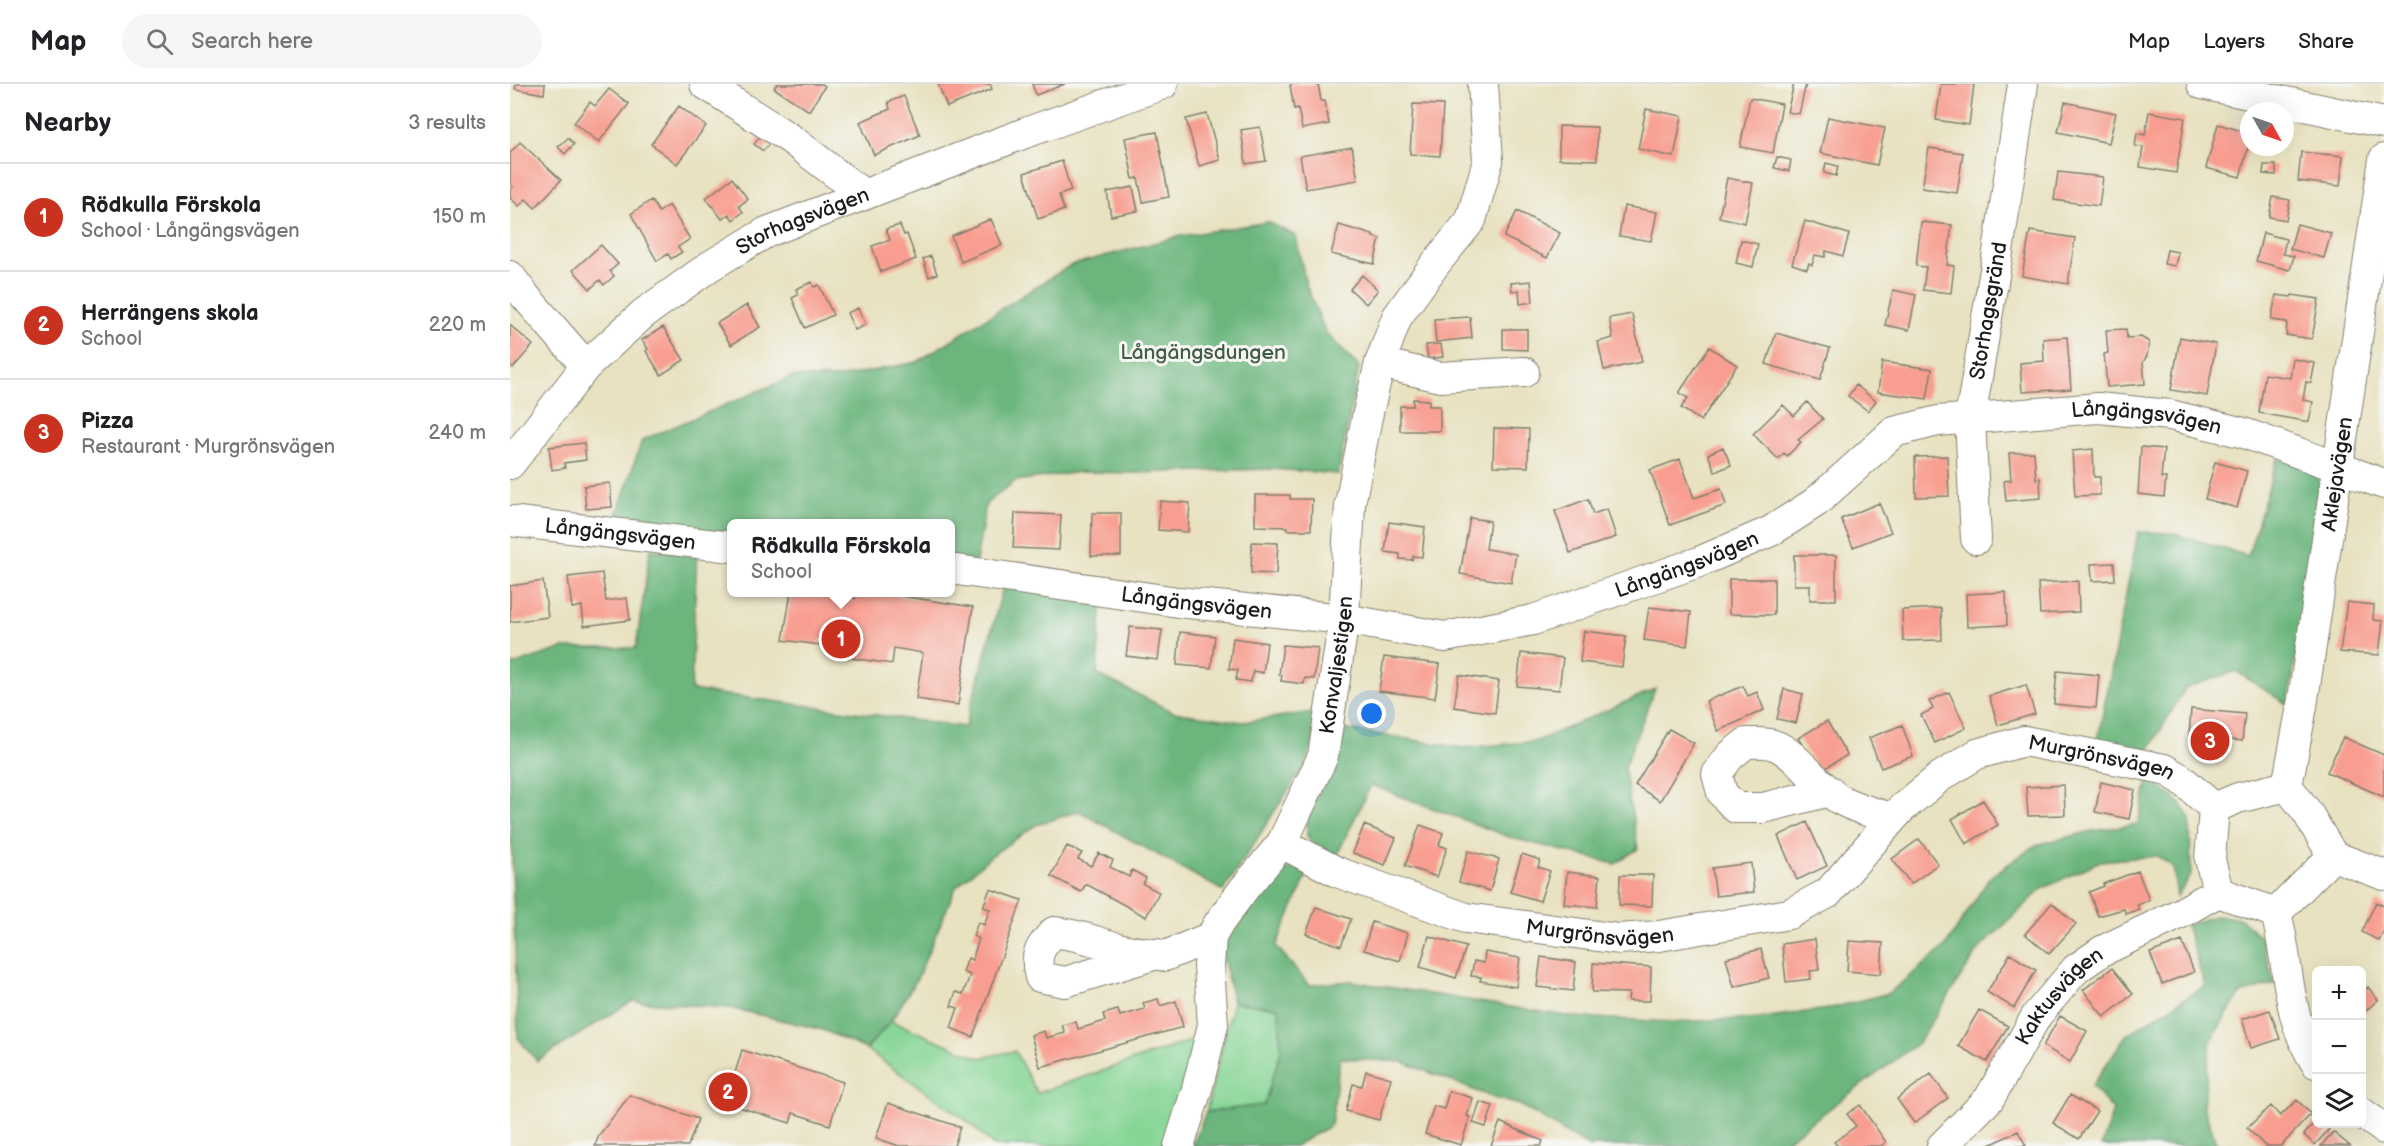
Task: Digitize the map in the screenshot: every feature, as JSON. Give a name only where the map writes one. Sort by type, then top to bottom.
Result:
[{"type":"street","points":[[705,84],[792,140],[864,195]]},
{"type":"street","name":"Storhagsvägen","points":[[510,464],[586,366],[643,314],[710,266],[767,232],[1025,133],[1163,84]]},
{"type":"street","name":"Konvaljestigen","points":[[1179,1146],[1197,1089],[1213,1025],[1209,966],[1211,937],[1243,890],[1282,843],[1323,756],[1344,619],[1350,504],[1367,417],[1380,363],[1397,317],[1471,220],[1488,161],[1483,84]]},
{"type":"street","name":"Storhagsgränd","points":[[1976,539],[1970,419],[2023,84]]},
{"type":"street","points":[[2202,84],[2384,123]]},
{"type":"street","name":"Aklejavägen","points":[[2287,786],[2302,706],[2384,159]]},
{"type":"street","points":[[510,276],[586,366]]},
{"type":"street","points":[[1380,363],[1440,377],[1524,372]]},
{"type":"street","name":"Långängsvägen","points":[[955,570],[1178,602],[1344,619],[1445,637],[1533,620],[1699,562],[1771,531],[1815,502],[1894,432],[1938,421],[2097,408],[2170,415],[2244,433],[2384,484]]},
{"type":"street","name":"Långängsvägen","points":[[510,521],[727,546]]},
{"type":"street","name":"Murgrönsvägen","points":[[1282,843],[1337,872],[1466,918],[1619,939],[1670,934],[1789,914],[1828,893],[1892,818],[1940,777],[1977,754],[2024,741],[2164,769],[2181,779],[2214,808]]},
{"type":"street","points":[[2276,914],[2218,892],[2210,859],[2214,808],[2238,798],[2287,786],[2307,812],[2333,856],[2384,875]]},
{"type":"street","points":[[1830,792],[1863,810],[1892,818]]},
{"type":"street","points":[[2276,914],[2333,856]]},
{"type":"street","name":"Kaktusvägen","points":[[1942,1146],[1989,1099],[2037,1015],[2076,969],[2102,951],[2181,913],[2218,892]]},
{"type":"street","points":[[2276,914],[2293,1006],[2306,1047],[2312,1057]]},
{"type":"street","points":[[1157,954],[1165,956],[1211,937]]},
{"type":"street","points":[[2366,1116],[2384,1129]]},
{"type":"green space","name":"Långängsdungen","points":[[1268,222],[1296,236],[1306,285],[1326,333],[1359,367],[1338,474],[1272,469],[1135,473],[1080,472],[1015,481],[986,504],[976,561],[955,559],[955,519],[727,519],[727,534],[615,520],[642,440],[792,377],[836,378],[917,362],[1071,265],[1181,236]]},
{"type":"green space","points":[[2277,459],[2313,469],[2322,487],[2288,705],[2236,671],[2185,688],[2148,752],[2098,739],[2138,532],[2172,533],[2248,556]]},
{"type":"green space","points":[[650,550],[697,552],[691,690],[965,727],[1003,588],[1102,598],[1097,674],[1173,712],[1243,722],[1321,711],[1308,760],[1223,891],[1079,811],[1036,825],[991,856],[956,887],[917,979],[891,1021],[866,1049],[823,1030],[730,1008],[632,1001],[537,1061],[518,1038],[510,801],[510,666],[563,648],[636,648]]},
{"type":"green space","points":[[1655,689],[1624,768],[1638,849],[1615,864],[1512,838],[1371,785],[1336,857],[1319,851],[1307,836],[1307,814],[1336,762],[1344,729],[1464,748],[1537,741]]},
{"type":"green space","points":[[2149,778],[2181,804],[2190,820],[2191,875],[2177,897],[2173,867],[2157,856],[2100,861],[2042,889],[1979,949],[1918,1043],[1779,1146],[1588,1146],[1520,1105],[1494,1098],[1403,1062],[1340,1058],[1331,1125],[1295,1146],[1192,1146],[1206,1112],[1264,1105],[1281,1051],[1279,1008],[1233,1002],[1222,952],[1244,904],[1281,868],[1309,871],[1276,946],[1309,985],[1351,981],[1573,1017],[1674,1022],[1762,1018],[1828,1009],[1889,993],[1945,947],[1990,877],[2036,845],[2092,831],[2138,824]]},
{"type":"green space","points":[[2214,916],[2239,918],[2260,936],[2275,984],[2240,994],[2211,1040],[2203,1106],[2217,1146],[2102,1146],[2113,1110],[2092,1086],[2126,1035],[2205,986],[2186,925]]},
{"type":"green space","points":[[1233,1002],[1279,1008],[1281,1051],[1264,1105],[1206,1112]]},
{"type":"green space","points":[[891,1021],[979,1058],[1015,1051],[1037,1093],[1199,1038],[1162,1146],[994,1146],[970,1123],[866,1049]]},
{"type":"building","points":[[516,84],[545,84],[544,94],[515,89]]},
{"type":"building","points":[[777,84],[822,84],[825,86],[809,111],[774,88]]},
{"type":"building","points":[[938,84],[990,84],[992,89],[947,107]]},
{"type":"building","points":[[1032,84],[1065,84],[1036,95]]},
{"type":"building","points":[[1318,84],[1321,101],[1325,101],[1329,124],[1302,129],[1298,108],[1294,109],[1290,85]]},
{"type":"building","points":[[1794,84],[1806,84],[1799,114],[1787,112]]},
{"type":"building","points":[[1941,84],[1974,84],[1969,125],[1936,120]]},
{"type":"building","points":[[609,89],[629,104],[599,142],[574,123],[590,102],[595,106]]},
{"type":"building","points":[[904,96],[920,135],[874,155],[860,122],[890,109],[888,102]]},
{"type":"building","points":[[1750,98],[1782,104],[1773,153],[1740,147]]},
{"type":"building","points":[[2065,102],[2116,113],[2109,143],[2058,132]]},
{"type":"building","points":[[1413,104],[1443,105],[1440,156],[1410,154]]},
{"type":"building","points":[[679,106],[706,126],[677,164],[651,144]]},
{"type":"building","points":[[1646,109],[1682,116],[1674,157],[1638,149]]},
{"type":"building","points":[[2149,112],[2185,118],[2176,173],[2140,167],[2143,147],[2135,146],[2137,133],[2145,135]]},
{"type":"building","points":[[1207,114],[1220,160],[1199,166],[1186,119]]},
{"type":"building","points":[[1828,117],[1885,128],[1877,165],[1820,153]]},
{"type":"building","points":[[2218,124],[2240,130],[2240,156],[2246,156],[2240,177],[2206,168]]},
{"type":"building","points":[[1559,126],[1597,127],[1597,160],[1559,159]]},
{"type":"building","points":[[1260,127],[1266,161],[1246,164],[1241,130]]},
{"type":"building","points":[[1157,132],[1169,197],[1143,202],[1138,178],[1133,179],[1125,138]]},
{"type":"building","points":[[762,134],[771,142],[763,151],[754,144]]},
{"type":"building","points":[[568,138],[574,144],[565,154],[558,147]]},
{"type":"building","points":[[520,142],[561,180],[535,208],[526,199],[519,206],[510,198],[510,190],[513,187],[510,184],[510,153]]},
{"type":"building","points":[[1352,147],[1358,180],[1306,189],[1300,156]]},
{"type":"building","points":[[1929,148],[1963,153],[1957,193],[1922,188]]},
{"type":"building","points":[[2301,152],[2343,156],[2340,186],[2298,181]]},
{"type":"building","points":[[1777,157],[1791,160],[1789,171],[1774,168]]},
{"type":"building","points":[[1062,161],[1071,191],[1059,195],[1064,210],[1038,219],[1024,173]]},
{"type":"building","points":[[1826,163],[1838,166],[1836,176],[1824,173]]},
{"type":"building","points":[[2264,165],[2276,165],[2276,175],[2263,174]]},
{"type":"building","points":[[2058,172],[2103,177],[2099,206],[2054,200]]},
{"type":"building","points":[[732,178],[748,199],[739,206],[743,212],[733,220],[729,214],[722,219],[706,198]]},
{"type":"building","points":[[1727,178],[1753,183],[1745,223],[1719,217]]},
{"type":"building","points":[[1133,187],[1138,211],[1111,216],[1107,192]]},
{"type":"building","points":[[2273,197],[2290,200],[2286,220],[2269,217]]},
{"type":"building","points":[[651,200],[659,212],[669,205],[690,239],[678,247],[682,252],[671,259],[668,254],[657,261],[631,214]]},
{"type":"building","points":[[1624,206],[1657,212],[1651,241],[1619,236]]},
{"type":"building","points":[[1517,211],[1560,233],[1547,258],[1504,237]]},
{"type":"building","points":[[991,219],[1002,245],[961,262],[951,236]]},
{"type":"building","points":[[1805,221],[1849,234],[1843,256],[1826,251],[1825,257],[1815,255],[1812,265],[1809,263],[1807,269],[1792,264]]},
{"type":"building","points":[[1921,222],[1952,225],[1947,265],[1954,266],[1951,293],[1923,290],[1926,267],[1916,266]]},
{"type":"building","points":[[2297,224],[2331,233],[2324,258],[2290,249]]},
{"type":"building","points":[[900,225],[904,235],[907,234],[916,259],[881,272],[872,246],[890,240],[886,229]]},
{"type":"building","points":[[1339,225],[1380,239],[1374,264],[1331,254]]},
{"type":"building","points":[[2030,231],[2075,238],[2068,284],[2022,276]]},
{"type":"building","points":[[2263,233],[2286,239],[2283,254],[2294,256],[2290,270],[2256,261]]},
{"type":"building","points":[[1741,240],[1758,244],[1753,267],[1736,263]]},
{"type":"building","points":[[601,245],[618,264],[610,271],[614,276],[604,285],[600,280],[590,289],[573,270]]},
{"type":"building","points":[[2167,250],[2178,252],[2175,266],[2164,264]]},
{"type":"building","points":[[931,256],[937,274],[929,277],[923,259]]},
{"type":"building","points":[[1362,275],[1378,290],[1366,304],[1350,289]]},
{"type":"building","points":[[1531,281],[1533,302],[1520,304],[1519,290],[1512,291],[1511,283]]},
{"type":"building","points":[[812,282],[814,287],[819,285],[833,315],[805,328],[792,298],[798,295],[796,289]]},
{"type":"building","points":[[1893,290],[1916,295],[1909,330],[1885,325]]},
{"type":"building","points":[[2276,295],[2319,299],[2312,339],[2286,335],[2287,322],[2271,320]]},
{"type":"building","points":[[747,305],[760,327],[731,345],[717,323]]},
{"type":"building","points":[[858,308],[866,325],[855,330],[847,313]]},
{"type":"building","points":[[1632,314],[1642,362],[1604,370],[1598,342],[1613,338],[1609,318]]},
{"type":"building","points":[[1470,317],[1472,338],[1436,342],[1434,319]]},
{"type":"building","points":[[510,325],[533,345],[513,368],[510,365]]},
{"type":"building","points":[[663,327],[684,360],[661,375],[642,340]]},
{"type":"building","points":[[1503,329],[1527,329],[1527,350],[1503,349]]},
{"type":"building","points":[[2126,329],[2127,338],[2141,337],[2149,342],[2147,356],[2143,362],[2145,384],[2107,387],[2104,354],[2108,353],[2106,330]]},
{"type":"building","points":[[1776,333],[1830,348],[1820,380],[1766,364]]},
{"type":"building","points":[[2067,337],[2071,389],[2022,392],[2020,363],[2044,361],[2043,339]]},
{"type":"building","points":[[2180,337],[2216,344],[2207,396],[2171,390]]},
{"type":"building","points":[[1441,344],[1443,357],[1428,359],[1426,345]]},
{"type":"building","points":[[1709,347],[1737,365],[1701,421],[1681,408],[1688,398],[1679,393]]},
{"type":"building","points":[[2293,359],[2315,363],[2311,383],[2306,382],[2303,400],[2313,402],[2309,422],[2259,413],[2265,374],[2290,378]]},
{"type":"building","points":[[1882,362],[1932,369],[1927,399],[1878,392]]},
{"type":"building","points":[[1856,385],[1876,401],[1868,411],[1848,396]]},
{"type":"building","points":[[1413,399],[1429,400],[1429,406],[1440,406],[1440,431],[1400,431],[1400,406],[1413,406]]},
{"type":"building","points":[[1807,402],[1823,419],[1798,440],[1801,442],[1787,456],[1784,453],[1778,459],[1753,434],[1783,405],[1794,416]]},
{"type":"building","points":[[1494,428],[1529,429],[1528,467],[1493,466]]},
{"type":"building","points":[[584,443],[586,460],[564,463],[565,468],[552,470],[549,447]]},
{"type":"building","points":[[1723,447],[1731,465],[1715,472],[1708,454]]},
{"type":"building","points":[[2141,447],[2164,449],[2161,478],[2166,478],[2164,497],[2138,494]]},
{"type":"building","points":[[2093,449],[2094,477],[2100,477],[2100,495],[2075,496],[2072,451]]},
{"type":"building","points":[[2034,452],[2036,479],[2040,478],[2041,498],[2006,501],[2004,481],[2011,480],[2009,453]]},
{"type":"building","points":[[1947,456],[1949,496],[1916,497],[1915,457]]},
{"type":"building","points":[[1680,459],[1694,498],[1721,489],[1726,505],[1670,525],[1650,470]]},
{"type":"building","points":[[2215,462],[2247,471],[2237,508],[2205,499]]},
{"type":"building","points":[[610,483],[612,507],[586,509],[584,486]]},
{"type":"building","points":[[1255,495],[1290,495],[1290,499],[1312,499],[1311,530],[1255,526]]},
{"type":"building","points":[[1588,499],[1593,514],[1607,509],[1616,537],[1570,553],[1555,511]]},
{"type":"building","points":[[1160,501],[1190,503],[1188,532],[1158,530]]},
{"type":"building","points":[[1879,503],[1891,532],[1853,547],[1841,519]]},
{"type":"building","points":[[1015,513],[1061,515],[1059,550],[1013,548]]},
{"type":"building","points":[[1092,513],[1121,513],[1121,556],[1091,556]]},
{"type":"building","points":[[1470,518],[1490,521],[1486,549],[1516,554],[1511,583],[1460,574]]},
{"type":"building","points":[[1389,522],[1425,527],[1422,557],[1413,556],[1412,560],[1400,559],[1400,554],[1385,552]]},
{"type":"building","points":[[1252,542],[1278,543],[1276,574],[1251,573]]},
{"type":"building","points":[[1794,555],[1836,555],[1836,600],[1810,600],[1810,585],[1794,585]]},
{"type":"building","points":[[2114,563],[2115,580],[2092,581],[2091,564]]},
{"type":"building","points":[[602,573],[606,601],[627,598],[630,620],[584,626],[582,606],[572,608],[568,577]]},
{"type":"building","points":[[1729,579],[1774,579],[1774,615],[1729,614]]},
{"type":"building","points":[[543,581],[548,617],[510,622],[510,586]]},
{"type":"building","points":[[2078,581],[2079,612],[2040,614],[2038,583]]},
{"type":"building","points":[[2006,592],[2007,625],[1967,627],[1966,594]]},
{"type":"building","points":[[790,597],[908,597],[973,607],[958,705],[916,699],[923,653],[894,648],[892,664],[844,657],[847,643],[820,639],[819,645],[783,640]]},
{"type":"building","points":[[2347,602],[2374,605],[2373,620],[2383,621],[2379,655],[2340,652]]},
{"type":"building","points":[[1649,607],[1691,612],[1687,646],[1644,640]]},
{"type":"building","points":[[1941,608],[1942,640],[1903,641],[1902,610]]},
{"type":"building","points":[[1130,627],[1162,630],[1158,660],[1126,656]]},
{"type":"building","points":[[1584,631],[1626,636],[1622,667],[1580,662]]},
{"type":"building","points":[[1180,632],[1215,636],[1211,668],[1177,665]]},
{"type":"building","points":[[1233,638],[1267,643],[1263,673],[1253,671],[1251,682],[1236,680],[1238,670],[1229,669]]},
{"type":"building","points":[[1283,645],[1318,648],[1314,679],[1305,678],[1304,684],[1281,681],[1282,675],[1279,675]]},
{"type":"building","points":[[1521,653],[1563,658],[1559,690],[1517,686]]},
{"type":"building","points":[[1384,657],[1440,664],[1435,698],[1379,691]]},
{"type":"building","points":[[2057,671],[2099,675],[2096,708],[2054,704]]},
{"type":"building","points":[[1459,675],[1499,681],[1495,713],[1454,707]]},
{"type":"building","points":[[2026,685],[2035,714],[1998,725],[1989,696]]},
{"type":"building","points":[[1743,686],[1748,696],[1757,692],[1764,710],[1718,731],[1706,701]]},
{"type":"building","points":[[1784,689],[1803,694],[1796,723],[1777,719]]},
{"type":"building","points":[[1949,692],[1966,728],[1935,743],[1921,715],[1933,709],[1929,701]]},
{"type":"building","points":[[2191,709],[2245,714],[2242,741],[2189,736]]},
{"type":"building","points":[[1827,721],[1847,755],[1819,772],[1798,738]]},
{"type":"building","points":[[1902,725],[1913,756],[1881,768],[1869,738]]},
{"type":"building","points":[[1669,729],[1694,743],[1660,801],[1635,785]]},
{"type":"building","points":[[2343,737],[2384,755],[2384,797],[2327,772]]},
{"type":"building","points":[[2101,782],[2135,790],[2129,819],[2095,812]]},
{"type":"building","points":[[2064,785],[2065,815],[2028,816],[2026,787]]},
{"type":"building","points":[[1983,800],[1998,825],[1966,844],[1952,819]]},
{"type":"building","points":[[1807,822],[1827,866],[1797,880],[1778,836]]},
{"type":"building","points":[[1364,825],[1396,838],[1385,865],[1353,853]]},
{"type":"building","points":[[1420,825],[1443,833],[1439,845],[1447,848],[1437,877],[1405,866]]},
{"type":"building","points":[[1919,839],[1938,864],[1911,884],[1892,859]]},
{"type":"building","points":[[1067,846],[1082,853],[1078,859],[1091,866],[1099,853],[1113,860],[1110,867],[1129,877],[1132,870],[1146,878],[1143,884],[1159,892],[1146,917],[1086,884],[1081,892],[1051,876]]},
{"type":"building","points":[[1468,851],[1499,859],[1490,891],[1459,882]]},
{"type":"building","points":[[1522,854],[1540,860],[1538,867],[1550,871],[1540,901],[1510,892]]},
{"type":"building","points":[[1751,863],[1754,892],[1716,896],[1712,868]]},
{"type":"building","points":[[2138,871],[2149,900],[2137,905],[2139,909],[2126,914],[2124,909],[2098,916],[2089,892],[2104,886],[2103,884]]},
{"type":"building","points":[[1567,872],[1600,876],[1597,907],[1564,904]]},
{"type":"building","points":[[1620,875],[1653,875],[1652,906],[1619,905]]},
{"type":"building","points":[[990,889],[1022,900],[973,1037],[951,1028],[958,1008],[951,1006],[956,992],[963,994],[970,975],[963,972],[968,958],[972,960],[979,939],[973,936],[978,922],[984,925],[990,909],[983,907]]},
{"type":"building","points":[[2376,902],[2384,906],[2384,930],[2379,941],[2362,932]]},
{"type":"building","points":[[2052,903],[2076,924],[2049,954],[2025,934]]},
{"type":"building","points":[[1316,907],[1351,919],[1341,946],[1306,934]]},
{"type":"building","points":[[1372,922],[1408,933],[1400,961],[1364,950]]},
{"type":"building","points":[[1429,936],[1466,947],[1456,978],[1420,967]]},
{"type":"building","points":[[1815,939],[1819,970],[1810,971],[1811,979],[1786,982],[1782,944]]},
{"type":"building","points":[[1849,941],[1883,943],[1881,974],[1847,971]]},
{"type":"building","points":[[2182,941],[2194,972],[2162,984],[2150,953]]},
{"type":"building","points":[[1761,949],[1769,978],[1734,987],[1726,958]]},
{"type":"building","points":[[1485,952],[1520,958],[1516,987],[1480,981],[1481,977],[1471,976],[1474,961],[1484,963]]},
{"type":"building","points":[[2010,954],[2036,970],[2014,1008],[1987,992]]},
{"type":"building","points":[[1541,957],[1576,962],[1573,991],[1537,987]]},
{"type":"building","points":[[1593,963],[1651,967],[1650,1001],[1628,1001],[1629,993],[1592,992]]},
{"type":"building","points":[[2112,968],[2133,994],[2104,1017],[2083,990]]},
{"type":"building","points":[[2368,987],[2378,1000],[2366,1010],[2366,989]]},
{"type":"building","points":[[1158,999],[1160,1006],[1176,1001],[1183,1027],[1040,1067],[1031,1035],[1044,1031],[1046,1038],[1065,1033],[1062,1025],[1076,1022],[1078,1029],[1105,1021],[1103,1014],[1118,1010],[1120,1016],[1145,1009],[1143,1003]]},
{"type":"building","points":[[1979,1010],[2008,1026],[1987,1062],[1958,1046]]},
{"type":"building","points":[[2270,1010],[2280,1039],[2251,1048],[2242,1019]]},
{"type":"building","points":[[2060,1016],[2087,1031],[2070,1062],[2043,1046]]},
{"type":"building","points":[[742,1050],[843,1082],[830,1125],[793,1113],[790,1123],[726,1103]]},
{"type":"building","points":[[1366,1071],[1391,1078],[1379,1120],[1346,1111],[1353,1084],[1362,1086]]},
{"type":"building","points":[[1931,1074],[1948,1098],[1914,1123],[1897,1099]]},
{"type":"building","points":[[1449,1091],[1473,1098],[1461,1145],[1425,1134],[1434,1106],[1444,1109]]},
{"type":"building","points":[[630,1095],[698,1119],[688,1146],[595,1146],[599,1135]]},
{"type":"building","points":[[2070,1095],[2097,1111],[2079,1139],[2053,1123]]},
{"type":"building","points":[[2297,1100],[2311,1114],[2281,1146],[2265,1146],[2247,1128],[2271,1106],[2280,1116]]},
{"type":"building","points":[[1480,1102],[1493,1106],[1486,1127],[1473,1123]]},
{"type":"building","points":[[888,1103],[960,1127],[954,1146],[899,1146],[876,1138]]},
{"type":"building","points":[[1860,1105],[1886,1142],[1881,1146],[1838,1146],[1834,1142],[1856,1126],[1847,1114]]},
{"type":"building","points":[[1500,1122],[1543,1141],[1541,1146],[1491,1146]]},
{"type":"building","points":[[2312,1125],[2312,1128],[2329,1129],[2315,1145],[2304,1135]]},
{"type":"building","points":[[2018,1131],[2026,1146],[1988,1146]]},
{"type":"building","points":[[2333,1132],[2350,1146],[2321,1146]]},
{"type":"place","name":"Rödkulla Förskola","points":[[841,639]]},
{"type":"place","name":"Pizza","points":[[2210,741]]},
{"type":"place","name":"Herrängens skola","points":[[728,1092]]}]
